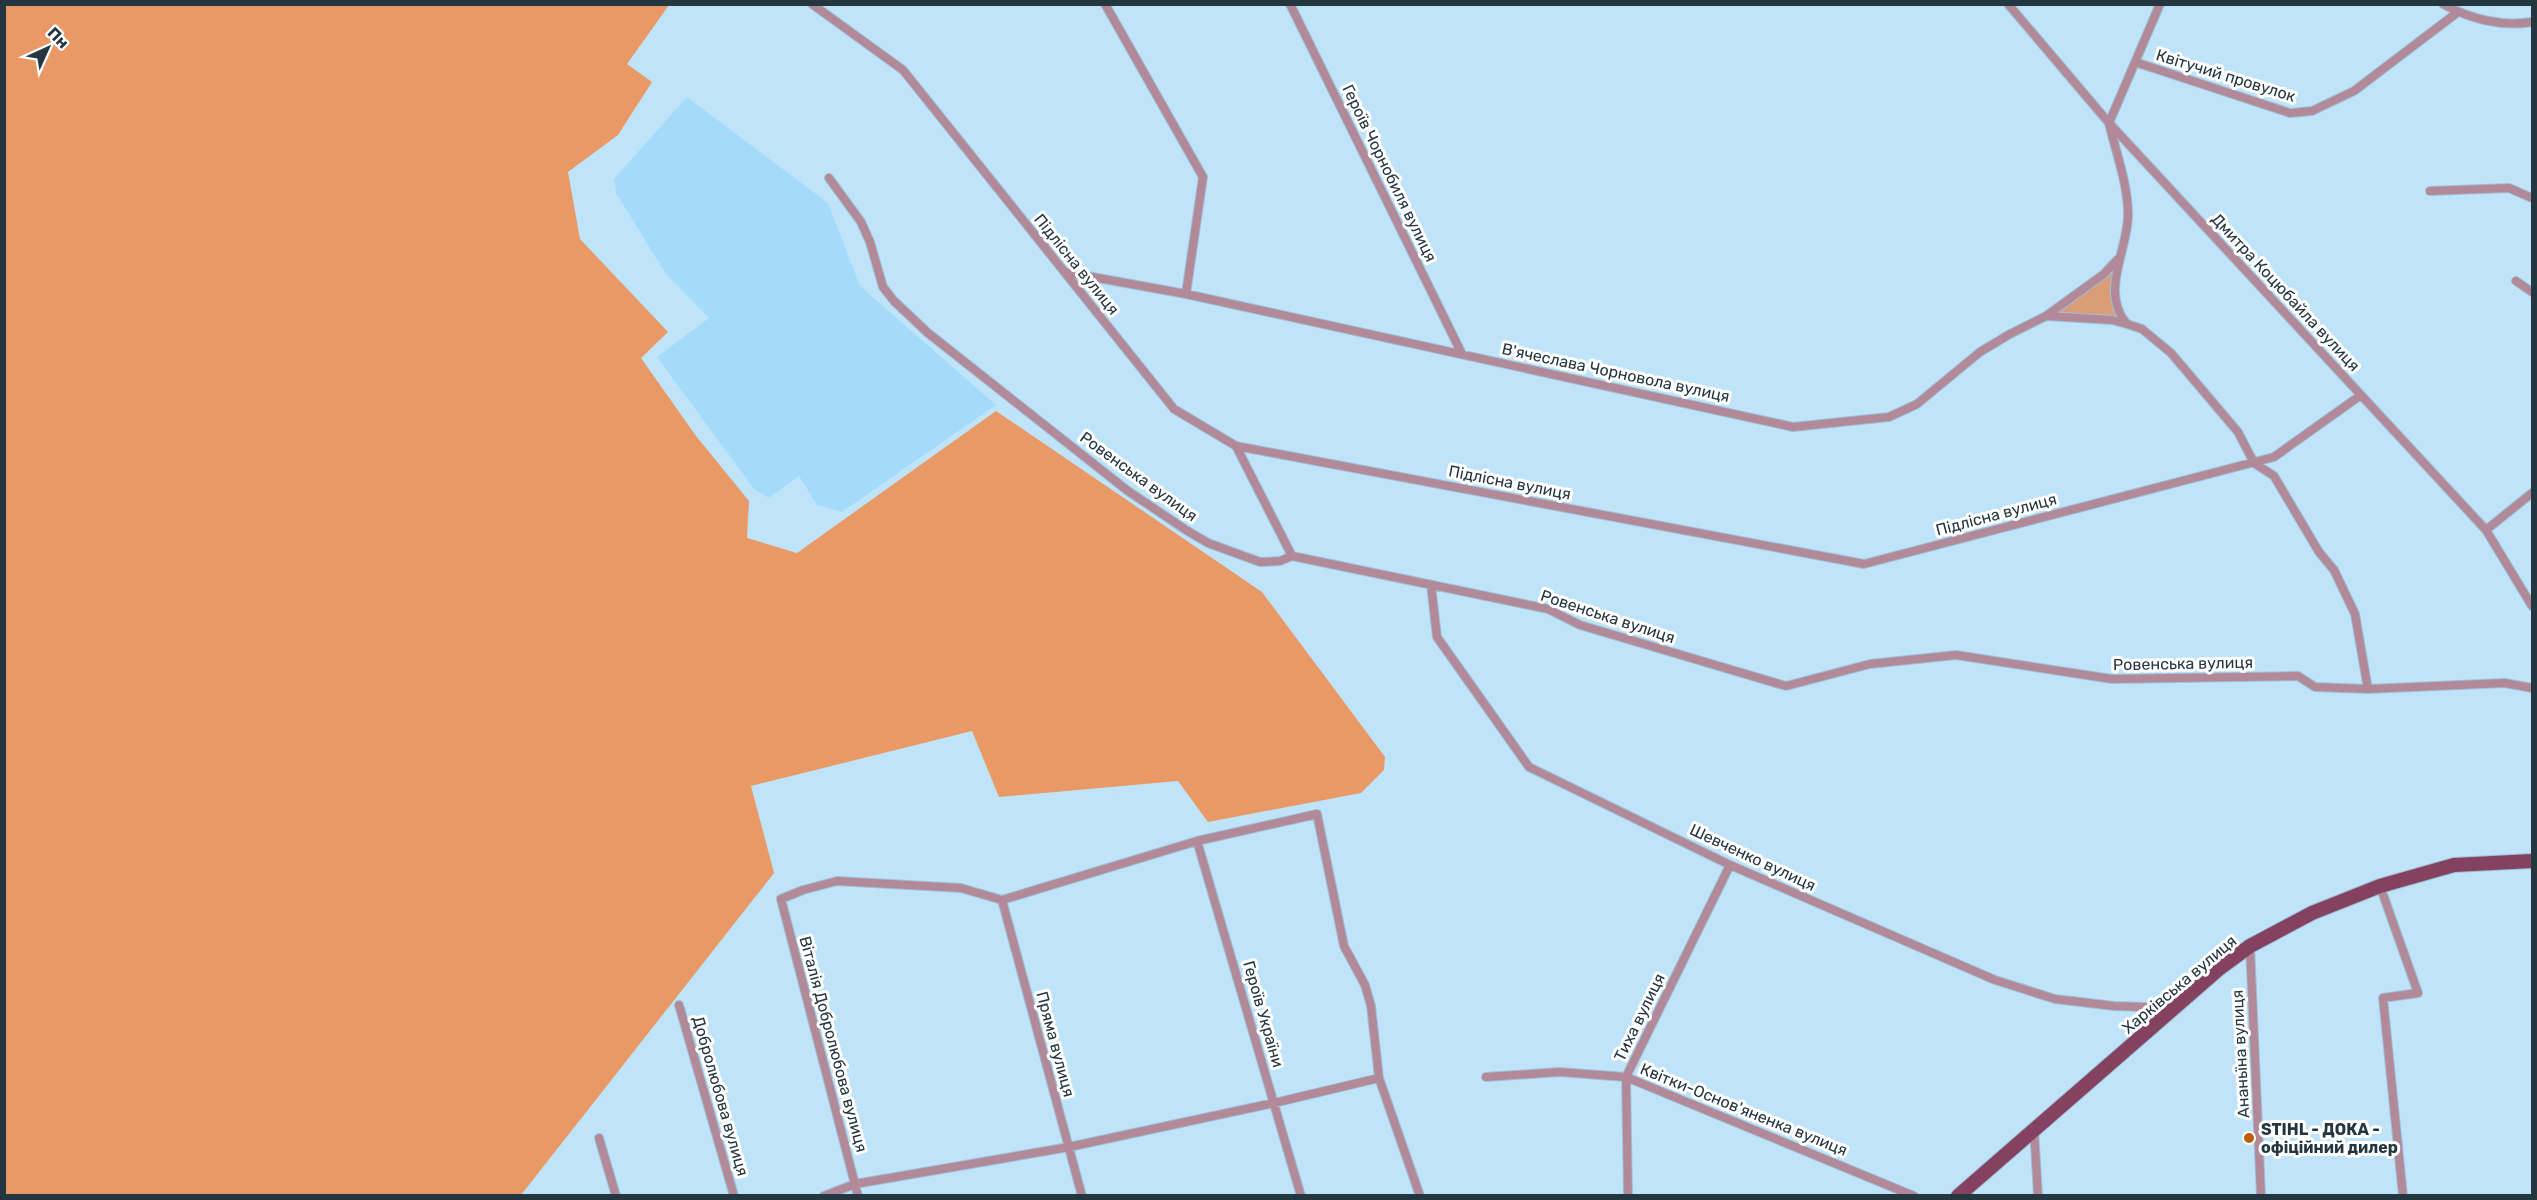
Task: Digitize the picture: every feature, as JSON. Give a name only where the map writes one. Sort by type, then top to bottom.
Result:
[{"type":"main road","name":"Харківська вулиця","points":[[1958,1196],[2174,1008],[2250,946],[2312,913],[2380,886],[2454,865],[2532,861]]},
{"type":"street","name":"Підлісна вулиця","points":[[812,4],[903,70],[1174,409],[1236,446],[1864,564],[2274,458],[2361,395]]},
{"type":"street","points":[[1105,4],[1203,177],[1186,294]]},
{"type":"street","name":"Героїв Чорнобиля вулиця","points":[[1290,4],[1462,354]]},
{"type":"street","name":"Дмитра Коцюбайла вулиця","points":[[2008,4],[2109,123],[2486,530],[2532,606]]},
{"type":"street","points":[[2015,4],[2017,15]]},
{"type":"street","points":[[2127,324],[2116,306],[2118,260],[2125,240],[2128,215],[2125,188],[2109,123],[2160,4]]},
{"type":"street","points":[[2443,4],[2481,20],[2521,24],[2532,22]]},
{"type":"street","name":"Квітучий провулок","points":[[2135,62],[2290,113],[2312,111],[2354,91],[2458,12]]},
{"type":"street","name":"Ровенська вулиця","points":[[829,178],[861,222],[870,242],[883,288],[928,333],[1128,491],[1208,543],[1260,562],[1280,561],[1292,556],[1548,609],[1580,625],[1786,686],[1870,664],[1956,655],[2112,679],[2298,676],[2315,687],[2368,688],[2505,683],[2532,688]]},
{"type":"street","points":[[2430,191],[2510,188],[2532,198]]},
{"type":"street","name":"В'ячеслава Чорновола вулиця","points":[[1065,272],[1186,294],[1793,427],[1889,417],[1917,404],[1980,352],[2046,316],[2104,274],[2118,260]]},
{"type":"street","points":[[2516,281],[2532,292]]},
{"type":"street","points":[[2046,316],[2112,320],[2127,324],[2142,329],[2171,353],[2238,432],[2254,463],[2274,476],[2319,552],[2334,570],[2355,614],[2368,688]]},
{"type":"street","points":[[1236,446],[1292,556]]},
{"type":"street","points":[[2486,530],[2532,493]]},
{"type":"street","name":"Шевченко вулиця","points":[[1431,585],[1437,637],[1529,766],[1730,864],[1995,980],[2055,999],[2114,1006],[2174,1008]]},
{"type":"street","points":[[1002,900],[1197,841],[1317,814],[1344,946],[1365,985],[1371,1006],[1379,1078],[1420,1196]]},
{"type":"street","name":"Героїв України","points":[[1197,841],[1301,1196]]},
{"type":"street","name":"Тиха вулиця","points":[[1628,1196],[1626,1077],[1730,864]]},
{"type":"street","name":"Віталія Добролюбова вулиця","points":[[858,1196],[781,899],[803,890],[837,881],[961,888],[1002,900]]},
{"type":"street","points":[[2380,886],[2418,993],[2383,998],[2403,1196]]},
{"type":"street","name":"Пряма вулиця","points":[[1002,900],[1082,1196]]},
{"type":"street","name":"Ананьїна вулиця","points":[[2250,946],[2261,1196]]},
{"type":"street","name":"Добролюбова вулиця","points":[[679,1005],[734,1196]]},
{"type":"street","name":"Квітки-Основ'яненка вулиця","points":[[1486,1077],[1559,1072],[1626,1077],[1914,1196]]},
{"type":"street","points":[[824,1196],[855,1184],[1069,1146],[1274,1103],[1379,1078]]},
{"type":"street","points":[[2034,1129],[2038,1196]]},
{"type":"street","points":[[599,1138],[616,1196]]},
{"type":"shaded area","points":[[5,4],[669,5],[627,64],[652,82],[618,135],[568,172],[580,239],[668,332],[641,358],[696,436],[749,501],[747,538],[797,553],[996,411],[1262,592],[1385,757],[1384,770],[1361,793],[1208,822],[1178,781],[999,797],[972,731],[751,786],[774,873],[521,1195],[5,1195]]},
{"type":"shaded area","points":[[687,97],[828,203],[860,286],[996,405],[842,512],[817,505],[799,476],[769,498],[754,489],[657,357],[709,318],[666,274],[616,193],[614,179]]},
{"type":"shaded area","points":[[2118,259],[2118,309],[2127,324],[2046,316]]},
{"type":"place","name":"STIHL - ДОКА - офіційний дилер","points":[[2249,1138]]}]
